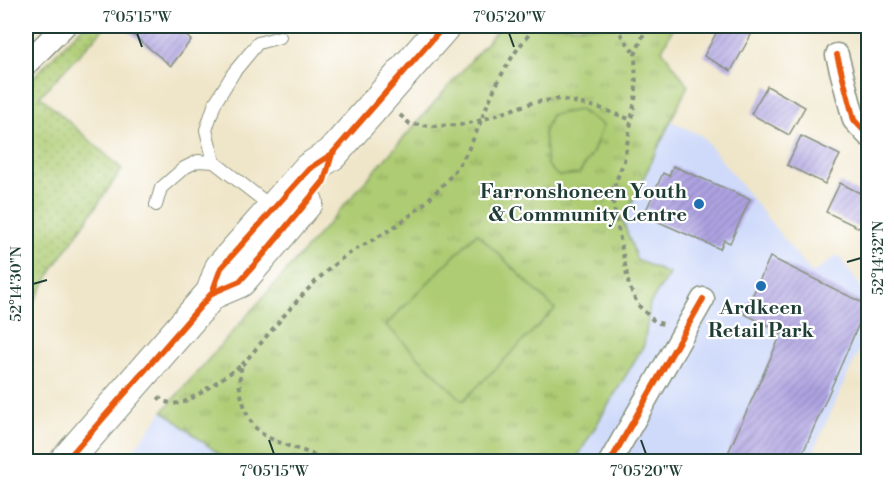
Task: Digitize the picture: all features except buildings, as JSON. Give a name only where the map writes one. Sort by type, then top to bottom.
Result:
[{"type":"main road","points":[[65,462],[212,293],[221,268],[309,169],[332,154],[444,26]]},
{"type":"main road","points":[[212,293],[240,281],[263,255],[324,182],[332,154]]},
{"type":"street","points":[[26,64],[64,26]]},
{"type":"street","points":[[837,55],[854,120],[868,135]]},
{"type":"street","points":[[610,462],[703,298]]},
{"type":"lane","points":[[214,162],[206,130],[215,103],[234,72],[258,43],[280,37]]},
{"type":"lane","points":[[156,205],[161,188],[184,168],[198,161],[214,162],[274,209]]},
{"type":"path","points":[[136,381],[163,401],[173,404],[184,402],[199,394],[242,365],[316,280],[338,262],[397,225],[429,199],[461,165],[502,73],[537,26]]},
{"type":"path","points":[[615,26],[635,55]]},
{"type":"path","points":[[647,26],[635,55],[636,94],[624,161],[615,184],[613,202],[629,286],[638,305],[655,321],[684,333]]},
{"type":"path","points":[[381,97],[410,124],[431,126],[460,125],[534,102],[560,99],[600,108],[632,120]]},
{"type":"path","points":[[242,365],[238,381],[245,410],[252,423],[263,435],[302,449],[329,462]]},
{"type":"shaded area","name":"Ardkeen Retail Park","points":[[671,121],[702,136],[812,274],[838,255],[868,297],[868,330],[809,461],[575,462],[644,345],[650,304],[669,274],[637,260],[623,221]]},
{"type":"shaded area","points":[[163,411],[228,461],[125,461]]},
{"type":"green space","points":[[83,26],[106,26],[40,96],[122,169],[55,266],[26,315],[26,85]]},
{"type":"green space","points":[[501,26],[674,26],[662,50],[688,85],[623,221],[637,260],[669,274],[650,304],[644,345],[575,461],[228,461],[163,411]]},
{"type":"green space","points":[[579,110],[603,125],[593,152],[579,174],[558,176],[547,165],[544,133],[551,115]]},
{"type":"green space","points":[[477,233],[555,309],[463,401],[386,325]]},
{"type":"cycle path","points":[[65,462],[212,293],[221,268],[309,169],[332,154],[444,26]]},
{"type":"cycle path","points":[[837,55],[854,120],[868,135]]},
{"type":"cycle path","points":[[212,293],[240,281],[263,255],[324,181],[332,154]]},
{"type":"cycle path","points":[[610,462],[703,299]]},
{"type":"place","name":"Farronshoneen Youth & Community Centre","points":[[699,204]]},
{"type":"place","name":"Ardkeen Retail Park","points":[[761,286]]}]
